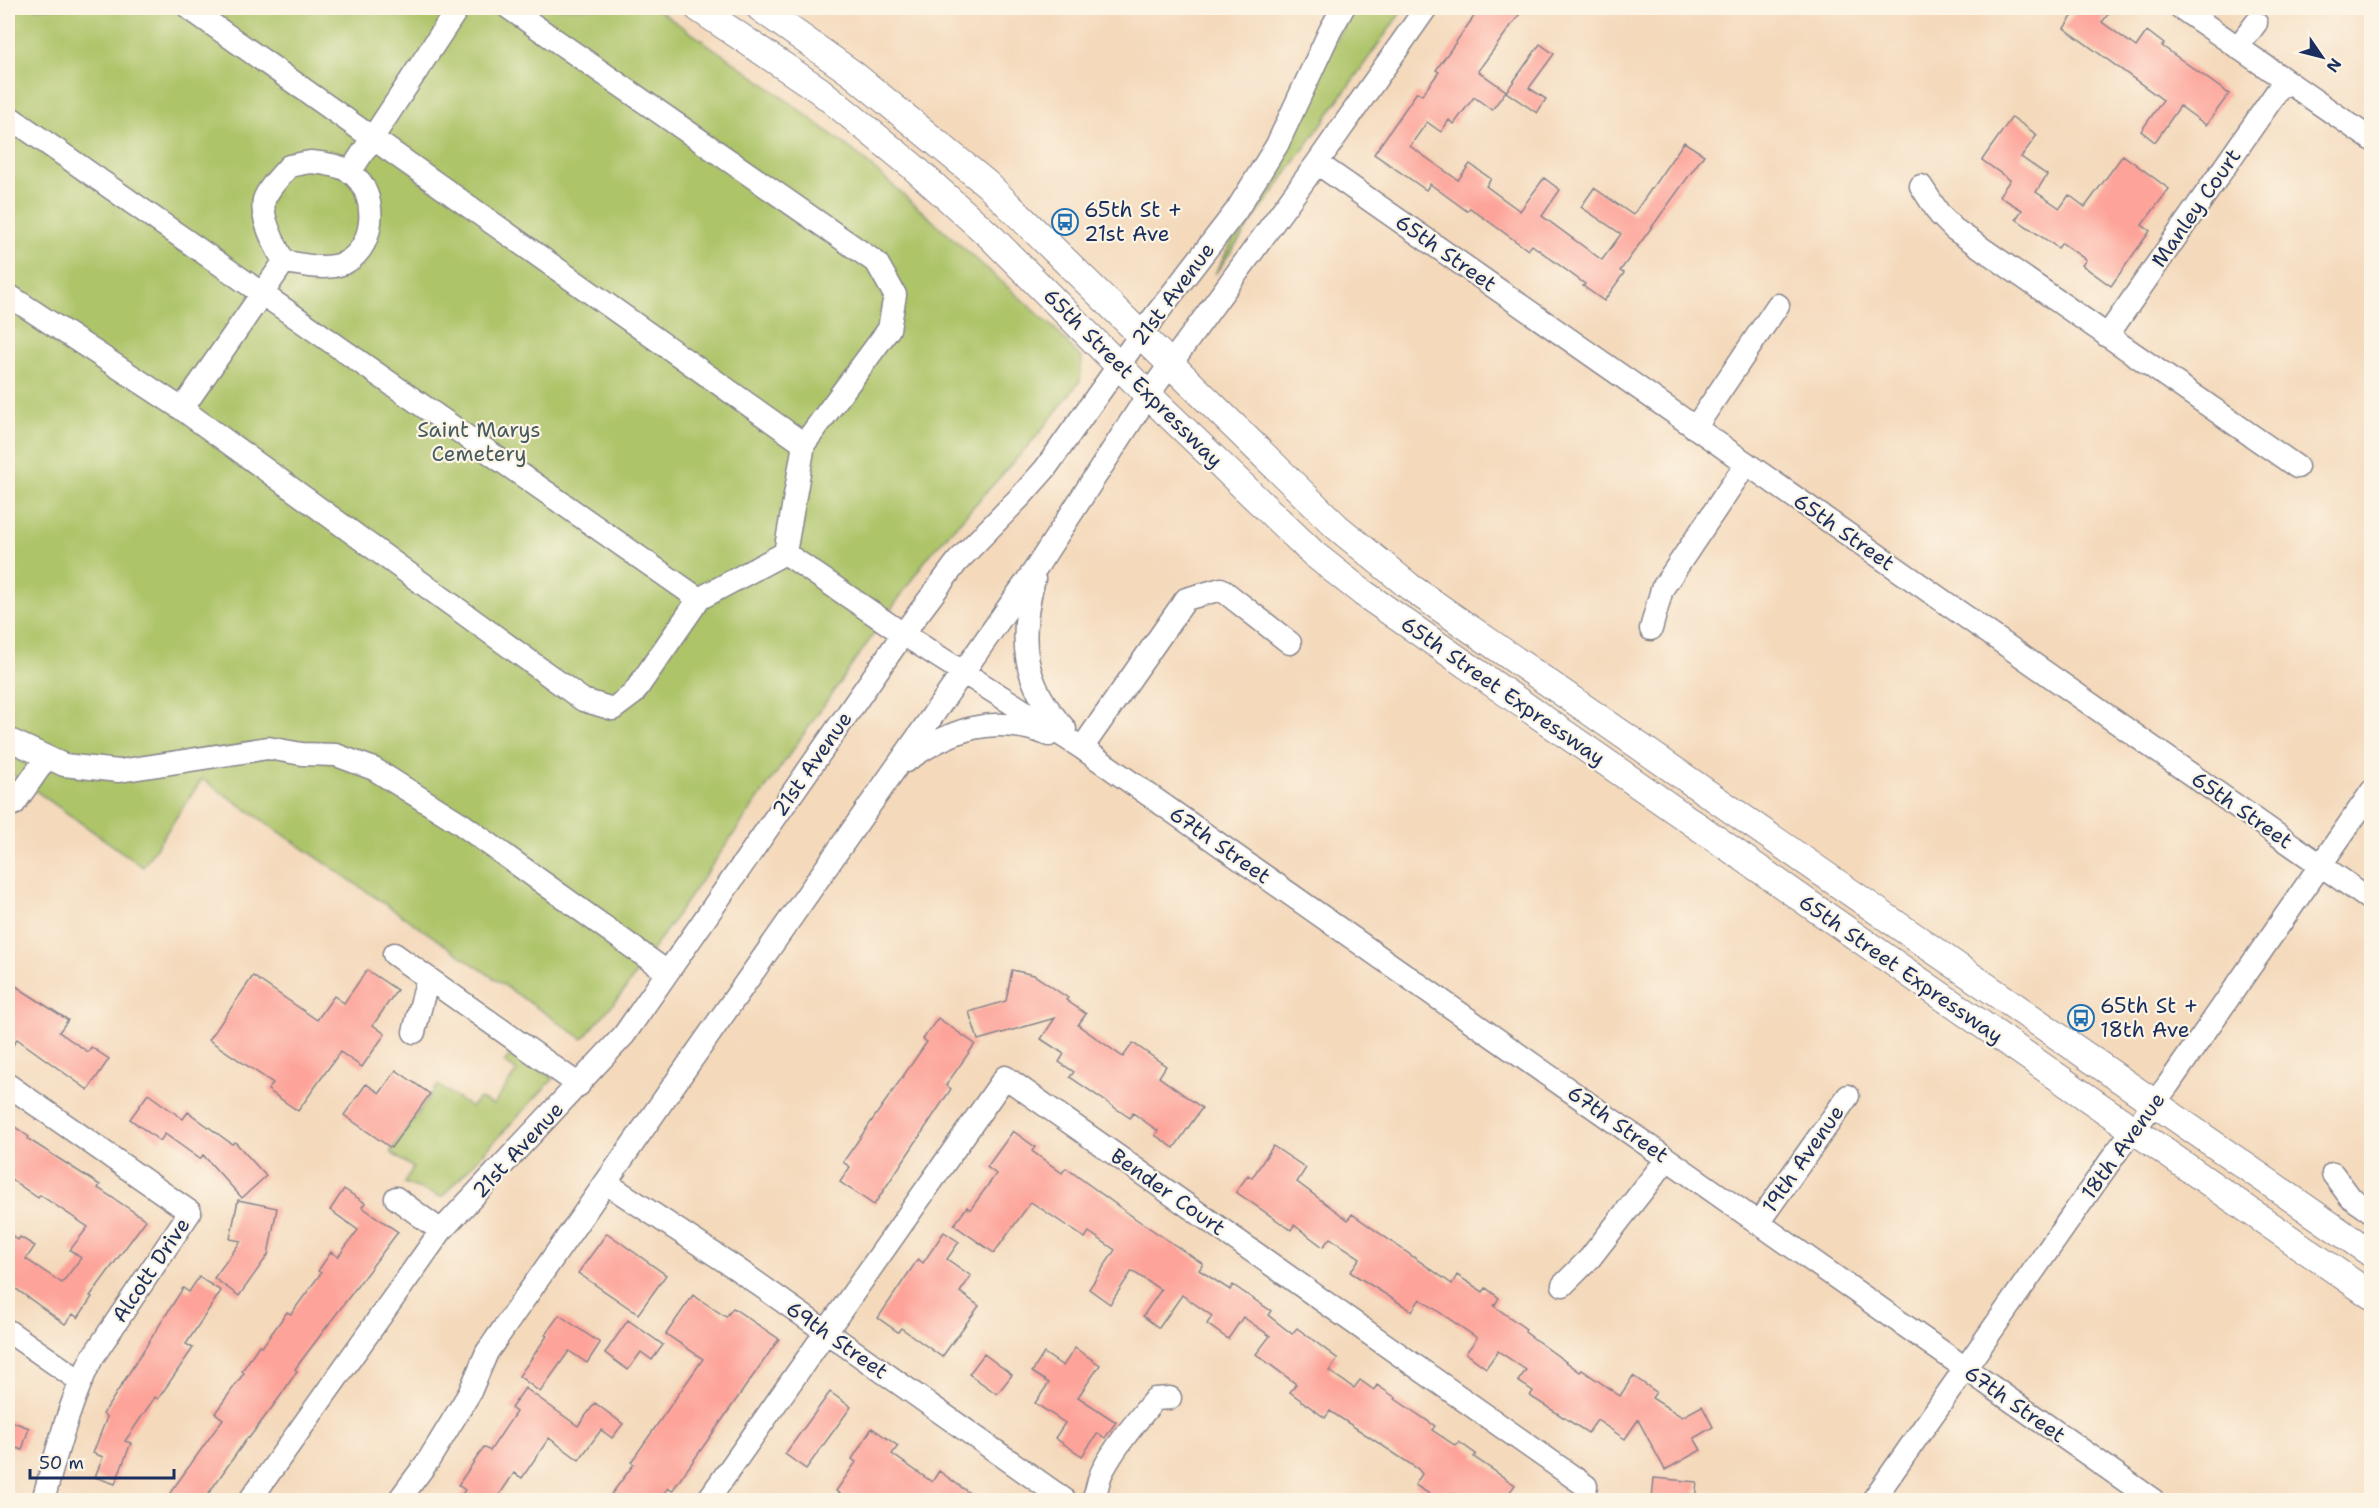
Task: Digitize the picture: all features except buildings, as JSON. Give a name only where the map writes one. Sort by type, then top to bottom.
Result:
[{"type":"main road","name":"65th Street Expressway","points":[[698,8],[819,90],[911,165],[991,237],[1148,395],[1316,555],[1363,593],[2132,1131],[2372,1296]]},
{"type":"main road","name":"65th Street Expressway","points":[[760,8],[853,74],[987,184],[1336,527],[1410,587],[2372,1254]]},
{"type":"street","points":[[189,8],[804,444]]},
{"type":"street","points":[[350,172],[458,8]]},
{"type":"street","points":[[8,296],[182,409],[583,700],[613,709],[633,694],[699,599],[786,554],[804,444],[889,329],[895,295],[877,263],[509,8]]},
{"type":"street","name":"21st Avenue","points":[[250,1500],[441,1231],[624,1035],[903,634],[957,562],[1045,469],[1141,334],[1236,212],[1277,145],[1343,8]]},
{"type":"street","name":"21st Avenue","points":[[399,1500],[428,1461],[469,1394],[487,1352],[1038,565],[1148,395],[1317,163],[1426,8]]},
{"type":"street","points":[[2181,8],[2372,140]]},
{"type":"street","points":[[2238,47],[2256,23]]},
{"type":"street","name":"Manley Court","points":[[2107,336],[2285,80]]},
{"type":"street","points":[[8,116],[699,599]]},
{"type":"street","points":[[310,162],[322,163],[350,172],[363,186],[370,207],[369,230],[363,247],[351,260],[340,265],[322,268],[284,262],[267,224],[264,201],[274,184],[289,166],[310,162]]},
{"type":"street","name":"65th Street","points":[[1317,163],[2372,901]]},
{"type":"street","points":[[1921,186],[1940,215],[1954,229],[2297,467]]},
{"type":"street","points":[[182,409],[284,262]]},
{"type":"street","points":[[1695,428],[1778,305]]},
{"type":"street","points":[[1651,629],[1662,589],[1746,464]]},
{"type":"street","name":"67th Street","points":[[786,554],[903,634],[1082,748],[2153,1500]]},
{"type":"street","name":"67th Street","points":[[1038,565],[1024,623],[1024,645],[1028,668],[1038,694],[1053,717],[1082,748]]},
{"type":"street","points":[[1082,748],[1186,599],[1221,590],[1290,643]]},
{"type":"street","name":"67th Street","points":[[895,768],[928,745],[948,735],[970,728],[993,725],[1038,730],[1082,748]]},
{"type":"street","points":[[8,739],[64,765],[120,771],[268,748],[302,754],[336,755],[374,768],[460,823],[668,972]]},
{"type":"street","points":[[8,800],[14,804],[48,758]]},
{"type":"street","name":"18th Avenue","points":[[1873,1500],[2132,1131],[2168,1085],[2372,791]]},
{"type":"street","points":[[394,954],[579,1085]]},
{"type":"street","points":[[414,1032],[428,978]]},
{"type":"street","name":"Bender Court","points":[[826,1332],[1005,1077],[1586,1486]]},
{"type":"street","name":"Alcott Drive","points":[[8,1084],[190,1212],[92,1358],[80,1381],[68,1413],[43,1500]]},
{"type":"street","name":"19th Avenue","points":[[1758,1223],[1848,1096]]},
{"type":"street","points":[[1563,1285],[1590,1258],[1667,1159]]},
{"type":"street","points":[[2333,1174],[2350,1197],[2372,1212]]},
{"type":"street","name":"69th Street","points":[[606,1183],[737,1269],[1065,1500]]},
{"type":"street","points":[[396,1198],[441,1231]]},
{"type":"street","points":[[8,1330],[80,1381]]},
{"type":"street","points":[[708,1500],[826,1332]]},
{"type":"street","points":[[1092,1500],[1104,1469],[1135,1424],[1155,1399],[1170,1398]]},
{"type":"green space","name":"Saint Marys Cemetery","points":[[8,8],[655,8],[761,81],[855,152],[1054,328],[1082,359],[1080,381],[1036,437],[927,558],[623,992],[583,1039],[202,779],[143,867],[8,771]]},
{"type":"green space","points":[[1353,8],[1404,8],[1215,274]]},
{"type":"green space","points":[[510,1055],[554,1078],[442,1197],[404,1183],[413,1168],[390,1152],[438,1085],[471,1107],[479,1098],[493,1105],[517,1071],[504,1062]]},
{"type":"place","name":"65th St + 21st Ave","points":[[1065,222]]},
{"type":"place","name":"65th St + 18th Ave","points":[[2081,1018]]}]
